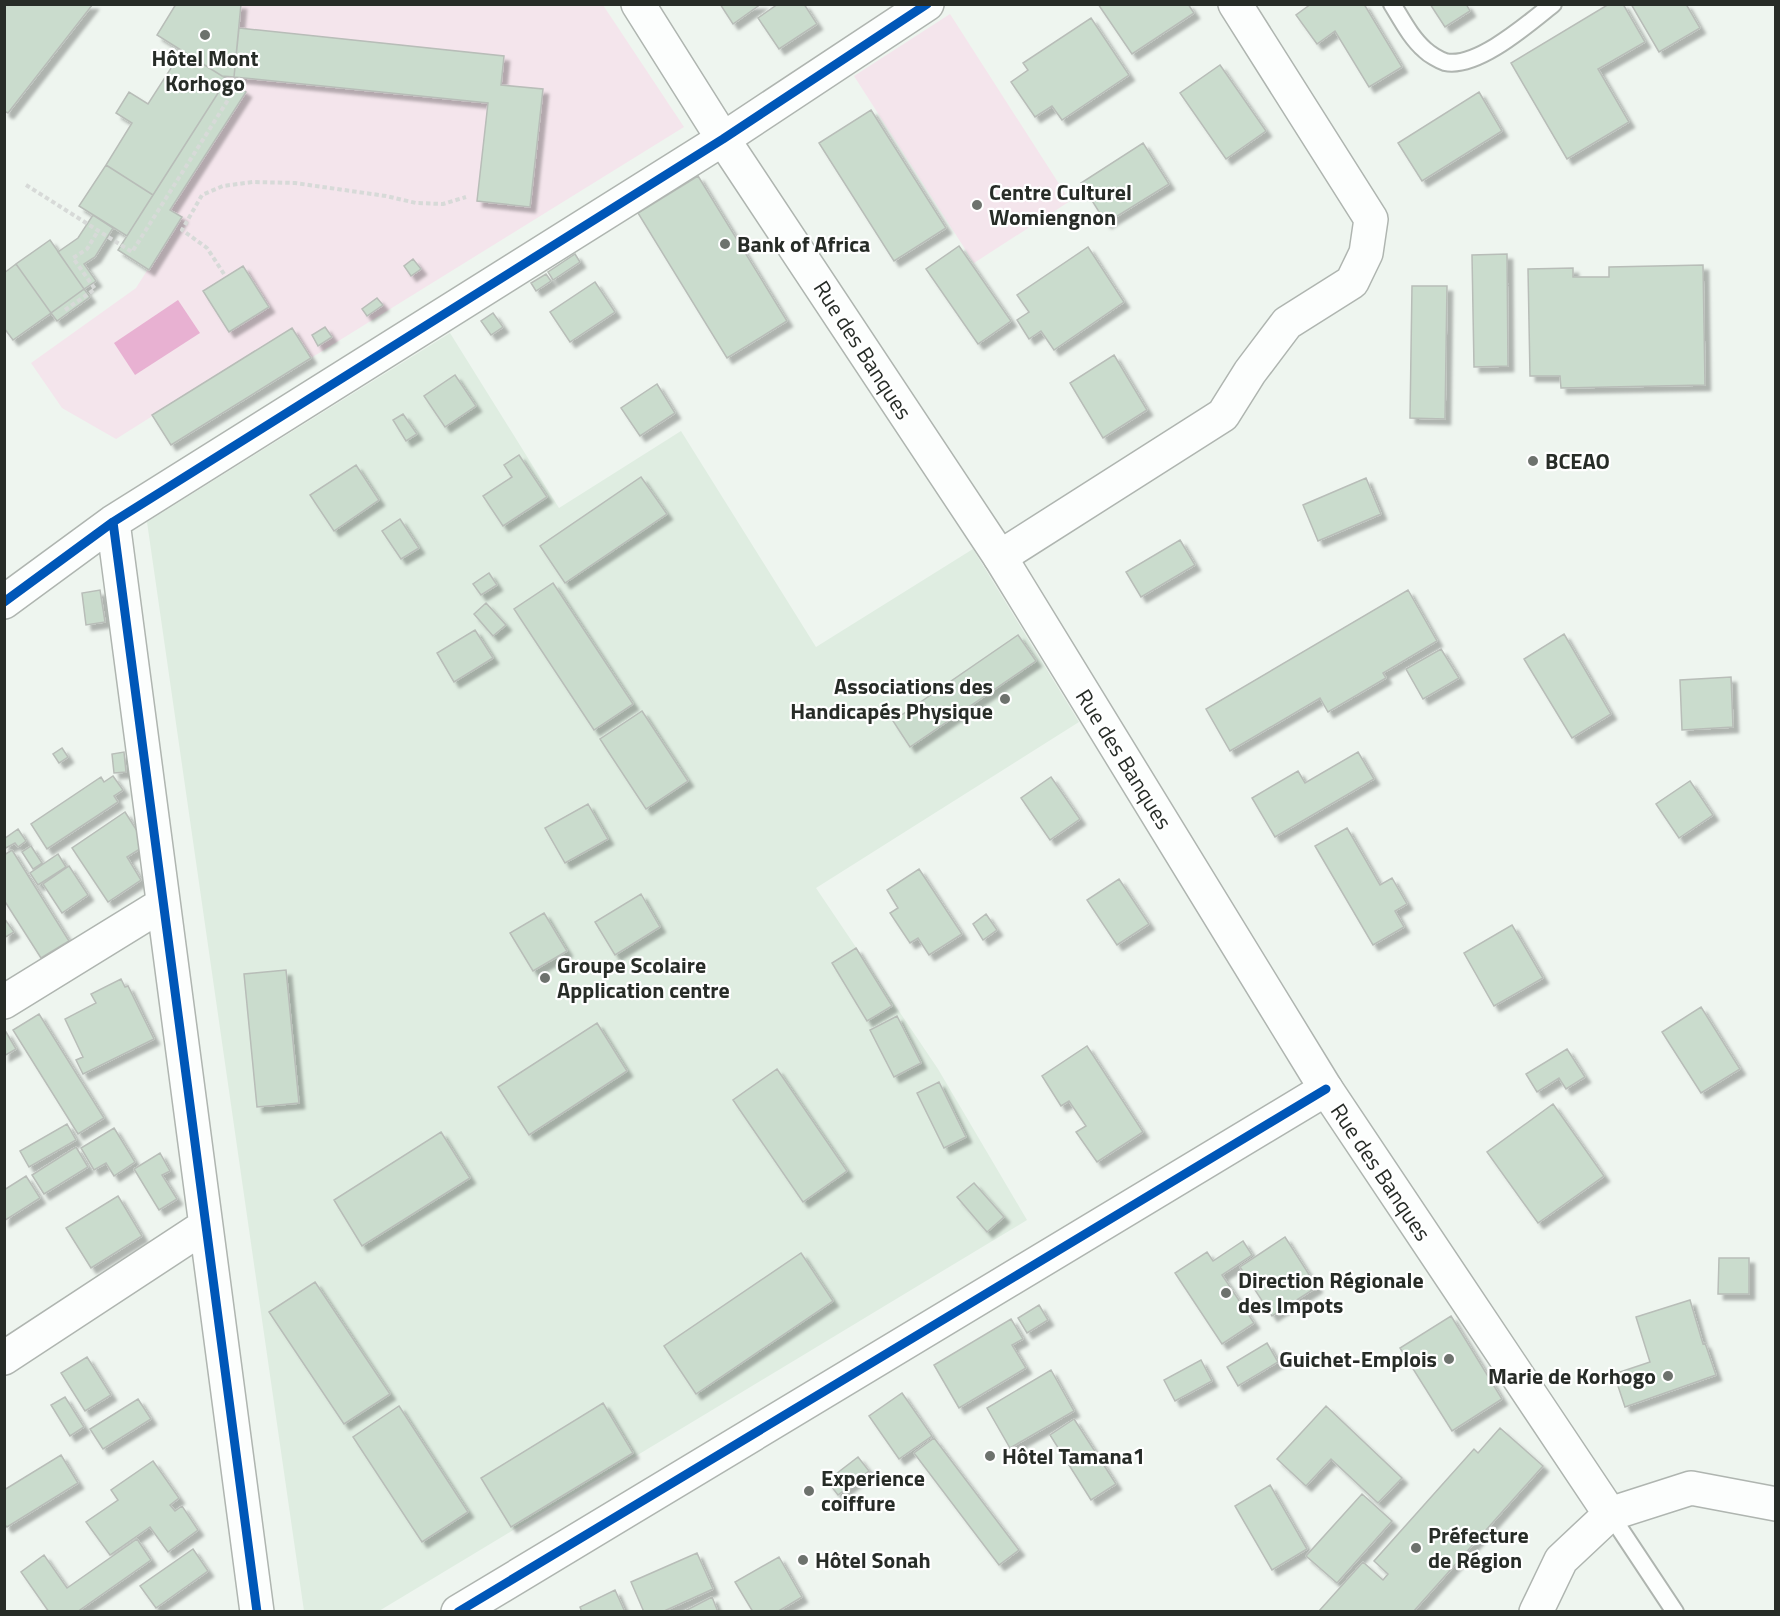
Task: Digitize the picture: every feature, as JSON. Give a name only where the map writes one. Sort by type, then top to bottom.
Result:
[{"type":"street","name":"Rue des Banques","points":[[638,4],[723,139],[1000,557],[1326,1089],[1610,1514]]},
{"type":"street","points":[[4,602],[113,522],[723,139],[927,4]]},
{"type":"street","points":[[1000,557],[1223,415],[1287,323],[1352,282],[1366,253],[1371,219],[1235,4]]},
{"type":"street","points":[[113,522],[256,1611]]},
{"type":"street","points":[[4,1002],[163,904]]},
{"type":"street","points":[[458,1611],[1326,1089]]},
{"type":"street","points":[[4,1358],[205,1226]]},
{"type":"street","points":[[1536,1611],[1561,1560],[1610,1514],[1691,1488],[1776,1504]]},
{"type":"lane","points":[[1392,4],[1412,35],[1425,50],[1444,62],[1463,61],[1503,43],[1553,4]]},
{"type":"lane","points":[[1610,1514],[1675,1611]]},
{"type":"path","points":[[26,186],[132,252],[233,92],[229,77]]},
{"type":"path","points":[[224,274],[207,248],[182,230],[202,195],[223,186],[253,182],[296,183],[386,196],[416,203],[443,204],[466,197]]},
{"type":"path","points":[[65,310],[95,290],[73,258],[87,249],[98,231]]},
{"type":"shaded area","points":[[241,5],[603,5],[684,127],[311,358],[292,328],[116,439],[62,408],[31,363],[136,288],[181,217],[170,210],[246,92],[222,76],[488,103],[477,201],[530,207],[543,90],[501,85],[504,56],[239,28]]},
{"type":"shaded area","points":[[950,14],[1070,201],[974,263],[854,76]]},
{"type":"shaded area","points":[[178,300],[200,333],[135,375],[114,343]]},
{"type":"shaded area","name":"Groupe Scolaire Application centre","points":[[450,333],[559,508],[681,431],[816,647],[973,549],[1079,722],[816,888],[938,1069],[1027,1220],[379,1611],[304,1611],[147,522]]},
{"type":"building","points":[[4,4],[93,4],[8,113],[4,111]]},
{"type":"building","points":[[176,4],[241,4],[234,77],[222,76],[157,35]]},
{"type":"building","points":[[720,4],[761,4],[733,24]]},
{"type":"building","points":[[778,4],[804,4],[817,24],[779,49],[758,18]]},
{"type":"building","points":[[1098,4],[1188,4],[1194,13],[1132,54]]},
{"type":"building","points":[[1311,4],[1364,4],[1402,67],[1369,87],[1335,31],[1317,44],[1296,15]]},
{"type":"building","points":[[1430,4],[1466,4],[1470,11],[1445,27]]},
{"type":"building","points":[[1609,4],[1623,4],[1645,42],[1598,69],[1629,122],[1567,159],[1511,63]]},
{"type":"building","points":[[1631,4],[1686,4],[1700,28],[1659,52]]},
{"type":"building","points":[[1091,18],[1129,75],[1062,120],[1052,106],[1035,117],[1011,82],[1028,70],[1023,63]]},
{"type":"building","points":[[239,28],[504,56],[501,85],[543,89],[530,207],[477,201],[488,103],[234,77]]},
{"type":"building","points":[[182,51],[227,79],[153,195],[106,165],[132,123],[116,113],[129,92],[148,104]]},
{"type":"building","points":[[1220,65],[1266,131],[1226,159],[1180,93]]},
{"type":"building","points":[[227,79],[246,92],[170,210],[182,217],[149,270],[118,250]]},
{"type":"building","points":[[1479,92],[1502,131],[1422,181],[1398,143]]},
{"type":"building","points":[[871,110],[946,228],[894,261],[819,143]]},
{"type":"building","points":[[1143,143],[1169,184],[1106,223],[1081,183]]},
{"type":"building","points":[[106,165],[153,195],[127,236],[79,206]]},
{"type":"building","points":[[698,176],[787,321],[727,358],[638,213]]},
{"type":"building","points":[[93,215],[113,228],[95,257],[84,264],[96,281],[84,289],[58,252],[78,238]]},
{"type":"building","points":[[50,240],[84,289],[51,313],[16,264]]},
{"type":"building","points":[[959,246],[1011,321],[978,344],[926,269]]},
{"type":"building","points":[[1088,247],[1124,302],[1054,350],[1041,331],[1029,339],[1017,320],[1029,312],[1017,295]]},
{"type":"building","points":[[575,254],[580,262],[553,280],[548,272]]},
{"type":"building","points":[[1507,254],[1508,366],[1474,367],[1472,255]]},
{"type":"building","points":[[413,259],[421,269],[411,276],[404,266]]},
{"type":"building","points":[[16,264],[51,313],[13,340],[4,328],[4,273]]},
{"type":"building","points":[[1703,265],[1705,385],[1561,388],[1560,376],[1530,376],[1528,269],[1573,268],[1573,277],[1609,277],[1609,267]]},
{"type":"building","points":[[243,266],[269,307],[229,332],[203,291]]},
{"type":"building","points":[[546,274],[551,281],[536,291],[531,283]]},
{"type":"building","points":[[595,282],[615,312],[570,342],[550,312]]},
{"type":"building","points":[[1412,286],[1447,286],[1445,419],[1410,418]]},
{"type":"building","points":[[84,289],[90,297],[57,321],[51,313]]},
{"type":"building","points":[[377,298],[383,305],[367,316],[362,309]]},
{"type":"building","points":[[493,313],[503,327],[491,335],[481,321]]},
{"type":"building","points":[[325,327],[332,337],[318,346],[312,335]]},
{"type":"building","points":[[292,328],[311,358],[171,445],[152,415]]},
{"type":"building","points":[[1114,355],[1147,410],[1103,438],[1070,383]]},
{"type":"building","points":[[455,375],[476,406],[445,427],[424,396]]},
{"type":"building","points":[[657,384],[675,413],[640,436],[621,408]]},
{"type":"building","points":[[403,414],[417,434],[406,441],[393,420]]},
{"type":"building","points":[[519,455],[547,497],[503,526],[483,496],[512,477],[504,465]]},
{"type":"building","points":[[356,465],[379,500],[334,531],[310,495]]},
{"type":"building","points":[[641,477],[667,514],[565,583],[540,546]]},
{"type":"building","points":[[1366,478],[1381,514],[1318,541],[1303,505]]},
{"type":"building","points":[[400,519],[419,548],[401,559],[382,531]]},
{"type":"building","points":[[1180,540],[1195,565],[1141,597],[1126,572]]},
{"type":"building","points":[[489,573],[497,585],[481,595],[473,584]]},
{"type":"building","points":[[553,583],[633,704],[594,730],[514,609]]},
{"type":"building","points":[[100,590],[105,622],[86,625],[82,593]]},
{"type":"building","points":[[1408,590],[1437,641],[1383,673],[1386,678],[1328,712],[1320,698],[1230,751],[1206,709]]},
{"type":"building","points":[[486,603],[506,625],[493,636],[474,614]]},
{"type":"building","points":[[475,630],[493,658],[454,682],[437,653]]},
{"type":"building","points":[[1564,634],[1611,714],[1572,738],[1524,659]]},
{"type":"building","points":[[1018,635],[1036,661],[910,747],[893,721]]},
{"type":"building","points":[[1441,649],[1459,678],[1423,699],[1406,669]]},
{"type":"building","points":[[1731,677],[1733,727],[1682,730],[1680,680]]},
{"type":"building","points":[[642,711],[688,781],[646,809],[600,739]]},
{"type":"building","points":[[62,748],[68,757],[59,763],[53,754]]},
{"type":"building","points":[[124,752],[126,772],[114,773],[112,754]]},
{"type":"building","points":[[1358,752],[1374,779],[1275,837],[1252,798],[1298,771],[1305,783]]},
{"type":"building","points":[[113,776],[123,790],[114,796],[118,802],[47,849],[31,824],[101,777],[104,782]]},
{"type":"building","points":[[1051,777],[1080,819],[1050,840],[1021,798]]},
{"type":"building","points":[[1690,781],[1713,815],[1679,838],[1656,804]]},
{"type":"building","points":[[588,804],[608,839],[565,863],[545,828]]},
{"type":"building","points":[[125,812],[146,845],[127,857],[141,880],[108,902],[72,848]]},
{"type":"building","points":[[1347,828],[1380,885],[1392,878],[1407,904],[1395,911],[1404,927],[1373,945],[1315,846]]},
{"type":"building","points":[[18,829],[26,841],[18,847],[15,843],[4,849],[4,839]]},
{"type":"building","points":[[31,846],[42,863],[33,869],[22,852]]},
{"type":"building","points":[[12,850],[69,941],[41,958],[4,900],[4,855]]},
{"type":"building","points":[[58,854],[66,867],[38,885],[30,873]]},
{"type":"building","points":[[69,866],[88,895],[62,913],[43,884]]},
{"type":"building","points":[[919,869],[962,934],[929,955],[918,938],[910,943],[890,913],[898,908],[887,890]]},
{"type":"building","points":[[1119,879],[1149,924],[1117,945],[1087,900]]},
{"type":"building","points":[[641,894],[660,927],[615,955],[595,922]]},
{"type":"building","points":[[544,913],[567,951],[533,971],[510,933]]},
{"type":"building","points":[[986,914],[997,930],[983,940],[973,924]]},
{"type":"building","points":[[4,918],[14,932],[4,938]]},
{"type":"building","points":[[1512,925],[1543,978],[1494,1006],[1464,953]]},
{"type":"building","points":[[856,948],[892,1006],[867,1021],[832,963]]},
{"type":"building","points":[[286,970],[299,1103],[257,1107],[244,974]]},
{"type":"building","points":[[121,979],[125,987],[128,986],[154,1039],[83,1074],[76,1060],[83,1057],[65,1019],[96,1003],[91,994]]},
{"type":"building","points":[[1701,1007],[1740,1069],[1701,1093],[1662,1032]]},
{"type":"building","points":[[39,1014],[104,1118],[78,1134],[13,1030]]},
{"type":"building","points":[[897,1016],[921,1063],[894,1077],[870,1030]]},
{"type":"building","points":[[597,1023],[627,1071],[529,1135],[498,1087]]},
{"type":"building","points":[[6,1032],[16,1049],[4,1056],[4,1033]]},
{"type":"building","points":[[1087,1046],[1143,1132],[1097,1162],[1076,1132],[1086,1126],[1069,1101],[1061,1106],[1042,1076]]},
{"type":"building","points":[[1567,1049],[1585,1077],[1566,1089],[1559,1078],[1537,1092],[1526,1074]]},
{"type":"building","points":[[777,1069],[847,1171],[803,1202],[733,1100]]},
{"type":"building","points":[[939,1082],[966,1137],[944,1148],[917,1093]]},
{"type":"building","points":[[1553,1104],[1604,1176],[1538,1223],[1487,1152]]},
{"type":"building","points":[[67,1124],[76,1140],[29,1167],[20,1151]]},
{"type":"building","points":[[114,1128],[135,1162],[114,1176],[106,1163],[94,1170],[81,1148]]},
{"type":"building","points":[[441,1132],[470,1178],[362,1246],[334,1200]]},
{"type":"building","points":[[76,1147],[88,1167],[44,1194],[32,1175]]},
{"type":"building","points":[[160,1153],[170,1171],[162,1175],[177,1199],[159,1210],[134,1169]]},
{"type":"building","points":[[26,1176],[40,1198],[4,1221],[4,1190]]},
{"type":"building","points":[[974,1183],[1004,1217],[987,1232],[957,1197]]},
{"type":"building","points":[[118,1196],[142,1236],[91,1268],[66,1228]]},
{"type":"building","points":[[1285,1237],[1317,1287],[1272,1316],[1240,1267]]},
{"type":"building","points":[[1243,1241],[1252,1255],[1222,1275],[1254,1323],[1222,1344],[1175,1273],[1207,1252],[1213,1261]]},
{"type":"building","points":[[801,1253],[833,1301],[696,1394],[664,1346]]},
{"type":"building","points":[[1719,1258],[1749,1258],[1749,1294],[1718,1294]]},
{"type":"building","points":[[315,1282],[390,1394],[344,1424],[269,1312]]},
{"type":"building","points":[[1690,1300],[1703,1344],[1705,1343],[1716,1375],[1625,1407],[1614,1374],[1650,1362],[1636,1317]]},
{"type":"building","points":[[1039,1305],[1048,1320],[1027,1333],[1018,1318]]},
{"type":"building","points":[[1451,1316],[1502,1399],[1452,1431],[1400,1348]]},
{"type":"building","points":[[1011,1319],[1023,1339],[1012,1345],[1026,1368],[959,1408],[934,1365]]},
{"type":"building","points":[[1267,1343],[1278,1362],[1238,1386],[1227,1367]]},
{"type":"building","points":[[87,1357],[111,1395],[85,1411],[61,1373]]},
{"type":"building","points":[[1201,1360],[1212,1381],[1175,1401],[1164,1380]]},
{"type":"building","points":[[1051,1370],[1074,1411],[1010,1448],[987,1408]]},
{"type":"building","points":[[902,1393],[932,1436],[899,1459],[869,1416]]},
{"type":"building","points":[[65,1397],[84,1427],[70,1436],[51,1405]]},
{"type":"building","points":[[138,1399],[151,1419],[103,1449],[90,1429]]},
{"type":"building","points":[[603,1403],[633,1453],[511,1527],[481,1478]]},
{"type":"building","points":[[399,1406],[468,1512],[422,1542],[353,1437]]},
{"type":"building","points":[[1326,1406],[1402,1478],[1378,1503],[1331,1459],[1306,1486],[1277,1459]]},
{"type":"building","points":[[1074,1419],[1116,1484],[1091,1500],[1050,1435]]},
{"type":"building","points":[[1500,1428],[1543,1466],[1413,1612],[1319,1611],[1363,1562],[1383,1580],[1388,1574],[1374,1561],[1474,1449],[1478,1453]]},
{"type":"building","points":[[934,1438],[1019,1550],[999,1565],[914,1453]]},
{"type":"building","points":[[61,1455],[78,1483],[7,1527],[4,1524],[4,1490]]},
{"type":"building","points":[[858,1457],[869,1471],[838,1495],[827,1481]]},
{"type":"building","points":[[153,1461],[179,1498],[170,1505],[175,1511],[182,1506],[198,1530],[168,1552],[150,1527],[110,1555],[86,1522],[118,1500],[111,1490]]},
{"type":"building","points":[[1270,1485],[1307,1549],[1272,1570],[1235,1506]]},
{"type":"building","points":[[1362,1494],[1392,1521],[1337,1583],[1306,1556]]},
{"type":"building","points":[[137,1539],[151,1560],[77,1612],[49,1612],[21,1572],[44,1555],[67,1588]]},
{"type":"building","points":[[193,1549],[208,1571],[156,1608],[140,1586]]},
{"type":"building","points":[[697,1553],[713,1589],[662,1612],[644,1612],[631,1582]]},
{"type":"building","points":[[779,1557],[802,1597],[777,1612],[753,1612],[735,1582]]},
{"type":"building","points":[[615,1590],[625,1612],[582,1612],[580,1607]]},
{"type":"building","points":[[712,1597],[718,1612],[683,1612]]},
{"type":"cycle path","points":[[4,602],[113,522],[723,139],[927,4]]},
{"type":"cycle path","points":[[113,522],[257,1612]]},
{"type":"cycle path","points":[[458,1612],[1326,1089]]},
{"type":"place","name":"Hôtel Mont Korhogo","points":[[205,35]]},
{"type":"place","name":"Centre Culturel Womiengnon","points":[[977,205]]},
{"type":"place","name":"Bank of Africa","points":[[725,244]]},
{"type":"place","name":"BCEAO","points":[[1533,461]]},
{"type":"place","name":"Associations des Handicapés Physique","points":[[1005,699]]},
{"type":"place","name":"Groupe Scolaire Application centre","points":[[545,978]]},
{"type":"place","name":"Direction Régionale des Impots","points":[[1226,1293]]},
{"type":"place","name":"Guichet-Emplois","points":[[1449,1359]]},
{"type":"place","name":"Marie de Korhogo","points":[[1668,1376]]},
{"type":"place","name":"Hôtel Tamana1","points":[[990,1456]]},
{"type":"place","name":"Experience coiffure","points":[[809,1491]]},
{"type":"place","name":"Préfecture de Région","points":[[1416,1548]]},
{"type":"place","name":"Hôtel Sonah","points":[[803,1560]]}]
